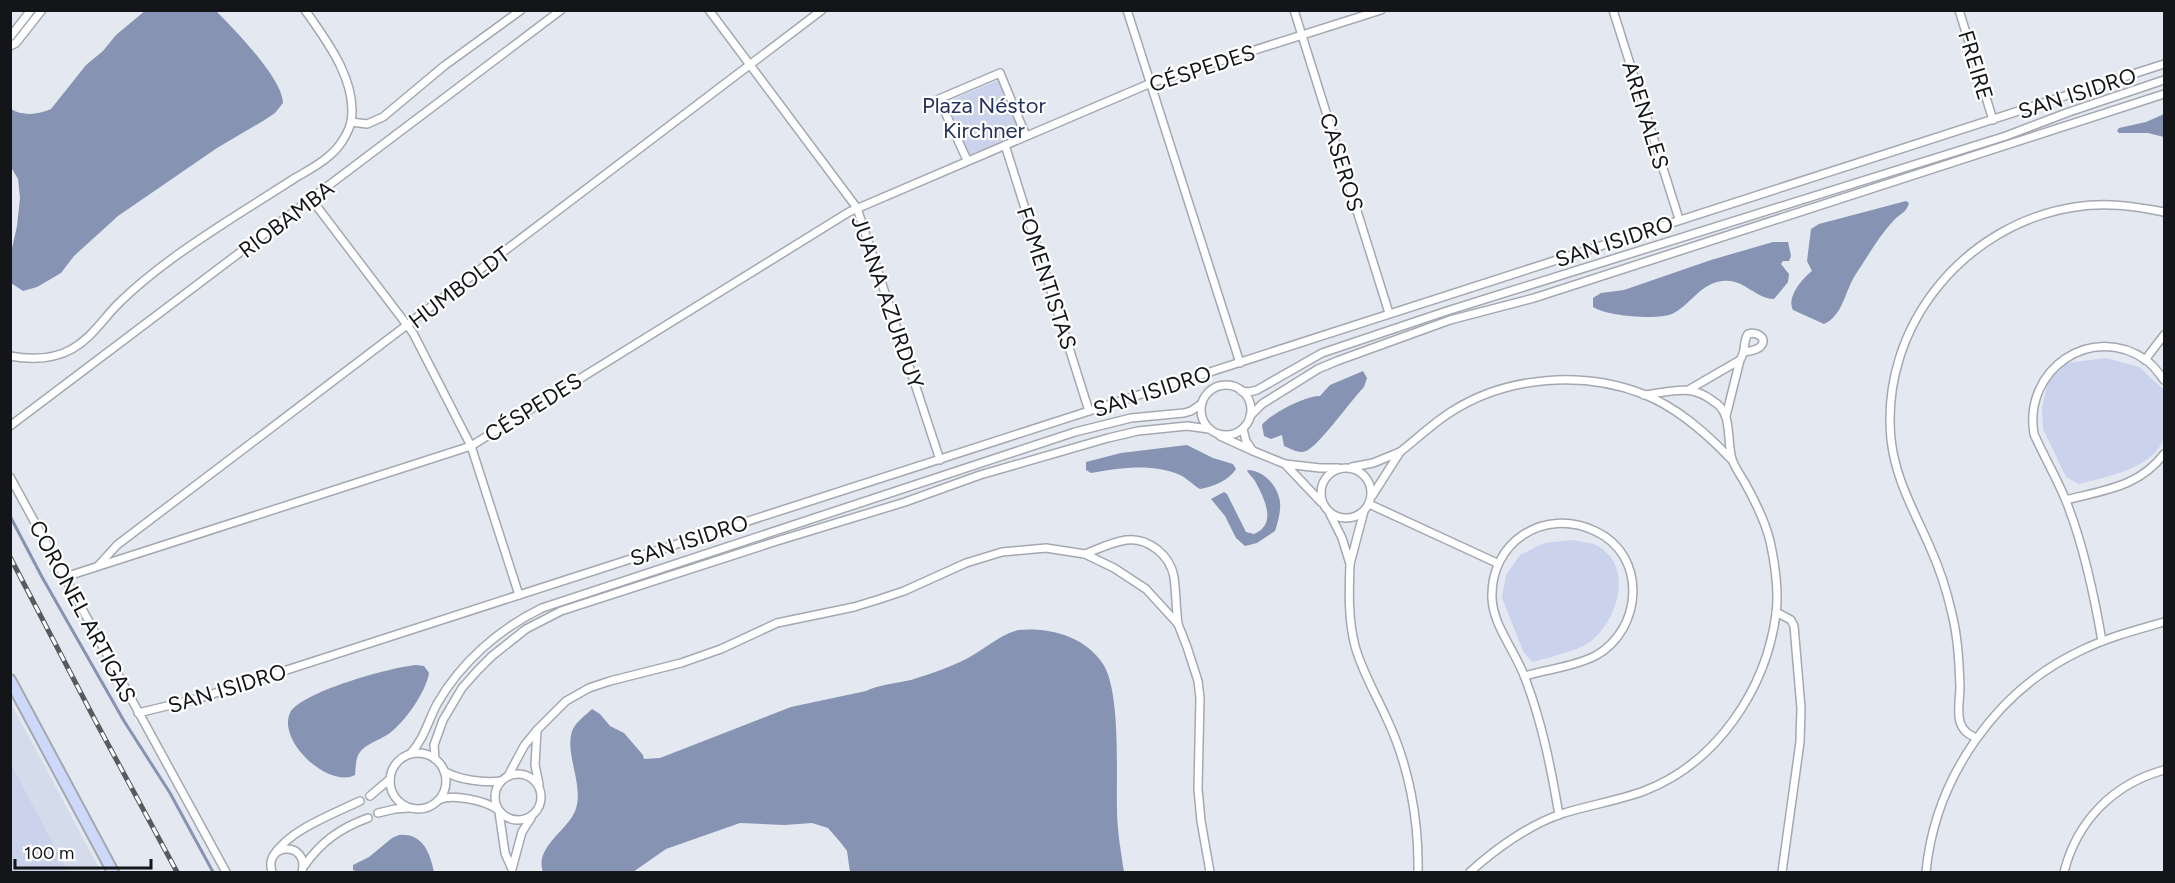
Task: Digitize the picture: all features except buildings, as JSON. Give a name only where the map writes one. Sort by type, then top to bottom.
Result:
[{"type":"main road","points":[[10,680],[113,873]]},
{"type":"street","points":[[10,37],[31,10]]},
{"type":"street","points":[[10,46],[16,43],[42,10]]},
{"type":"street","points":[[10,356],[31,359],[48,357],[74,348],[97,330],[121,301],[168,262],[225,222],[325,160],[339,146],[351,122],[347,81],[305,10]]},
{"type":"street","points":[[351,122],[360,124],[376,122],[444,66],[521,10]]},
{"type":"street","name":"RIOBAMBA","points":[[10,426],[561,10]]},
{"type":"street","name":"JUANA AZURDUY","points":[[709,10],[857,208],[940,460]]},
{"type":"street","name":"HUMBOLDT","points":[[98,566],[117,545],[822,10]]},
{"type":"street","points":[[1127,10],[1240,363]]},
{"type":"street","name":"CASEROS","points":[[1294,10],[1389,314]]},
{"type":"street","name":"CÉSPEDES","points":[[65,577],[471,446],[857,208],[1151,83],[1381,10]]},
{"type":"street","name":"ARENALES","points":[[1613,10],[1679,219]]},
{"type":"street","name":"FREIRE","points":[[1959,10],[1993,120]]},
{"type":"street","name":"SAN ISIDRO","points":[[138,713],[200,698],[2164,64]]},
{"type":"street","points":[[967,160],[939,99],[1000,73],[1026,136]]},
{"type":"street","points":[[435,759],[434,745],[443,720],[462,688],[492,656],[526,629],[561,611],[905,502],[957,483],[1108,438],[1138,431],[1186,426],[1230,435],[1243,429],[1250,416],[1262,404],[1318,369],[1469,314],[1545,294],[1942,166],[2069,112],[2164,80]]},
{"type":"street","points":[[1470,873],[1493,853],[1559,814],[1645,791],[1676,775],[1710,748],[1738,715],[1752,689],[1767,650],[1776,612],[1774,569],[1769,539],[1752,496],[1732,461],[1692,423],[1644,394],[1620,387],[1581,380],[1550,381],[1492,392],[1455,409],[1400,452],[1372,463],[1350,468],[1320,468],[1285,464],[1212,431],[1201,417],[1201,404],[1208,392],[1220,386],[1249,392],[1257,390],[1322,353],[1466,305],[2007,139],[2164,94]]},
{"type":"street","name":"FOMENTISTAS","points":[[1005,145],[1089,411]]},
{"type":"street","points":[[312,200],[408,326],[471,446],[519,595]]},
{"type":"street","points":[[1976,738],[1965,731],[1960,720],[1958,651],[1952,614],[1941,574],[1908,501],[1894,456],[1891,405],[1894,377],[1904,346],[1926,300],[1949,273],[1972,251],[2010,228],[2037,216],[2086,206],[2118,204],[2164,212]]},
{"type":"street","points":[[1466,305],[1469,314]]},
{"type":"street","points":[[2145,360],[2164,335]]},
{"type":"street","points":[[2102,641],[2086,561],[2066,500],[2034,434],[2033,409],[2039,386],[2060,363],[2089,349],[2110,348],[2135,354],[2145,360],[2164,380]]},
{"type":"street","points":[[1732,461],[1726,416],[1740,360],[1745,352]]},
{"type":"street","points":[[1644,394],[1690,389],[1740,360]]},
{"type":"street","points":[[1690,389],[1710,399],[1726,416]]},
{"type":"street","points":[[1241,391],[1249,402],[1250,416]]},
{"type":"street","points":[[412,808],[395,798],[391,789],[390,779],[394,765],[419,744],[446,689],[475,655],[508,626],[526,615],[557,602],[1075,432],[1131,418],[1184,413],[1201,404]]},
{"type":"street","points":[[1243,429],[1246,441],[1253,451]]},
{"type":"street","points":[[1400,452],[1364,511],[1350,564],[1349,602],[1355,644],[1365,677],[1387,718],[1404,764],[1418,838],[1418,873]]},
{"type":"street","points":[[2066,500],[2135,481],[2152,468],[2164,454]]},
{"type":"street","points":[[1285,464],[1329,511],[1342,538],[1350,564]]},
{"type":"street","points":[[1324,505],[1321,491],[1323,482],[1328,474],[1341,468]]},
{"type":"street","points":[[1350,468],[1366,477],[1371,489],[1370,501]]},
{"type":"street","points":[[954,472],[957,483]]},
{"type":"street","name":"CORONEL ARTIGAS","points":[[10,477],[226,873]]},
{"type":"street","points":[[1370,501],[1497,563]]},
{"type":"street","points":[[1329,511],[1346,518],[1364,511]]},
{"type":"street","points":[[1525,676],[1594,656],[1606,648],[1624,629],[1634,602],[1633,579],[1625,558],[1610,540],[1592,529],[1569,523],[1548,524],[1528,532],[1510,545],[1497,563],[1492,585],[1493,609],[1525,676],[1546,743],[1559,814]]},
{"type":"street","points":[[754,537],[758,547]]},
{"type":"street","points":[[1085,554],[1126,540],[1147,543],[1158,550],[1171,566],[1178,624],[1194,664],[1198,681],[1200,718],[1198,789],[1210,873]]},
{"type":"street","points":[[508,776],[524,747],[537,730],[566,701],[599,684],[681,663],[721,649],[783,621],[854,607],[896,594],[982,557],[1023,548],[1046,548],[1085,554],[1131,578],[1146,589],[1178,624]]},
{"type":"street","points":[[557,602],[561,611]]},
{"type":"street","points":[[1776,612],[1791,620],[1794,626],[1801,708],[1798,770],[1782,873]]},
{"type":"street","points":[[1926,873],[1931,842],[1952,781],[1976,738],[2010,700],[2047,670],[2080,650],[2164,622]]},
{"type":"street","points":[[513,871],[522,832],[540,803],[540,789],[535,765],[537,730]]},
{"type":"street","points":[[411,753],[426,754],[435,759],[444,771],[452,775],[486,781],[501,781]]},
{"type":"street","points":[[2064,873],[2076,839],[2095,811],[2123,787],[2144,776],[2164,770]]},
{"type":"street","points":[[437,801],[445,787],[444,771]]},
{"type":"street","points":[[513,871],[505,854],[494,796],[501,781],[517,774],[529,777],[540,789]]},
{"type":"street","points":[[370,796],[390,779]]},
{"type":"street","points":[[378,813],[395,808],[423,808],[448,796],[489,804],[514,821],[534,814]]},
{"type":"street","points":[[270,870],[273,856],[282,844],[296,834],[360,801]]},
{"type":"street","points":[[342,810],[350,824]]},
{"type":"street","points":[[304,870],[327,839],[350,824],[368,818]]},
{"type":"street","points":[[273,856],[283,849],[292,850],[302,858],[304,870]]},
{"type":"shaded area","points":[[146,10],[216,11],[267,68],[281,93],[283,103],[275,113],[217,148],[118,216],[74,256],[61,273],[37,287],[23,291],[11,283],[11,253],[20,198],[18,179],[11,167],[11,109],[30,114],[51,109],[86,65],[103,51],[116,35]]},
{"type":"shaded area","points":[[2164,114],[2164,137],[2148,133],[2119,133],[2117,131],[2119,128],[2146,122]]},
{"type":"shaded area","points":[[1906,201],[1909,203],[1907,209],[1894,220],[1879,239],[1852,280],[1840,309],[1830,320],[1824,324],[1793,310],[1791,305],[1794,294],[1800,283],[1812,271],[1807,261],[1811,229],[1819,224]]},
{"type":"shaded area","points":[[1773,242],[1788,242],[1791,256],[1789,261],[1783,261],[1781,264],[1789,274],[1788,282],[1774,299],[1761,296],[1743,285],[1723,281],[1709,285],[1674,313],[1657,317],[1621,315],[1593,307],[1593,298],[1601,293],[1624,290],[1711,260]]},
{"type":"shaded area","points":[[1363,371],[1367,378],[1364,387],[1311,448],[1298,452],[1284,446],[1282,435],[1271,439],[1264,436],[1262,425],[1280,411],[1298,402],[1320,396],[1330,385]]},
{"type":"shaded area","points":[[1187,445],[1213,458],[1233,464],[1236,469],[1220,482],[1200,489],[1180,475],[1159,469],[1124,468],[1091,473],[1086,470],[1086,462],[1121,453]]},
{"type":"shaded area","points":[[1247,470],[1259,473],[1269,480],[1279,496],[1280,505],[1275,531],[1257,543],[1245,546],[1236,538],[1225,516],[1211,499],[1224,492],[1246,532],[1254,534],[1261,530],[1266,524],[1267,510],[1259,488]]},
{"type":"shaded area","points":[[1018,630],[1054,632],[1076,640],[1095,654],[1109,677],[1115,713],[1117,817],[1124,872],[850,872],[847,851],[828,828],[812,823],[784,825],[740,823],[666,849],[633,872],[543,872],[541,864],[546,849],[572,817],[576,807],[577,784],[570,739],[575,726],[592,709],[600,714],[610,726],[624,733],[644,759],[660,758],[791,707],[866,691],[936,672],[968,658],[1003,636]]},
{"type":"shaded area","points":[[416,665],[424,666],[429,673],[424,689],[407,716],[394,730],[360,752],[356,760],[355,775],[344,778],[332,775],[308,760],[298,749],[288,724],[290,713],[297,705],[328,689],[348,682],[388,670]]},
{"type":"shaded area","points":[[10,702],[50,776],[101,872],[11,872]]},
{"type":"shaded area","points":[[399,835],[414,837],[420,841],[427,851],[434,872],[359,872],[353,870],[353,865],[369,857]]},
{"type":"green space","name":"Plaza Néstor Kirchner","points":[[999,80],[1022,134],[969,155],[946,102]]},
{"type":"green space","points":[[2106,358],[2139,367],[2164,390],[2166,419],[2164,436],[2159,447],[2141,463],[2115,474],[2079,484],[2066,477],[2043,429],[2042,407],[2048,381],[2067,363]]},
{"type":"green space","points":[[1573,540],[1596,545],[1608,554],[1619,579],[1614,607],[1600,633],[1590,642],[1571,651],[1533,662],[1524,653],[1502,598],[1506,575],[1520,555],[1544,543]]},
{"type":"green space","points":[[11,764],[68,872],[11,872]]},
{"type":"waterway","points":[[10,516],[124,721],[170,793],[213,872]]},
{"type":"railway","points":[[10,557],[177,872]]}]
